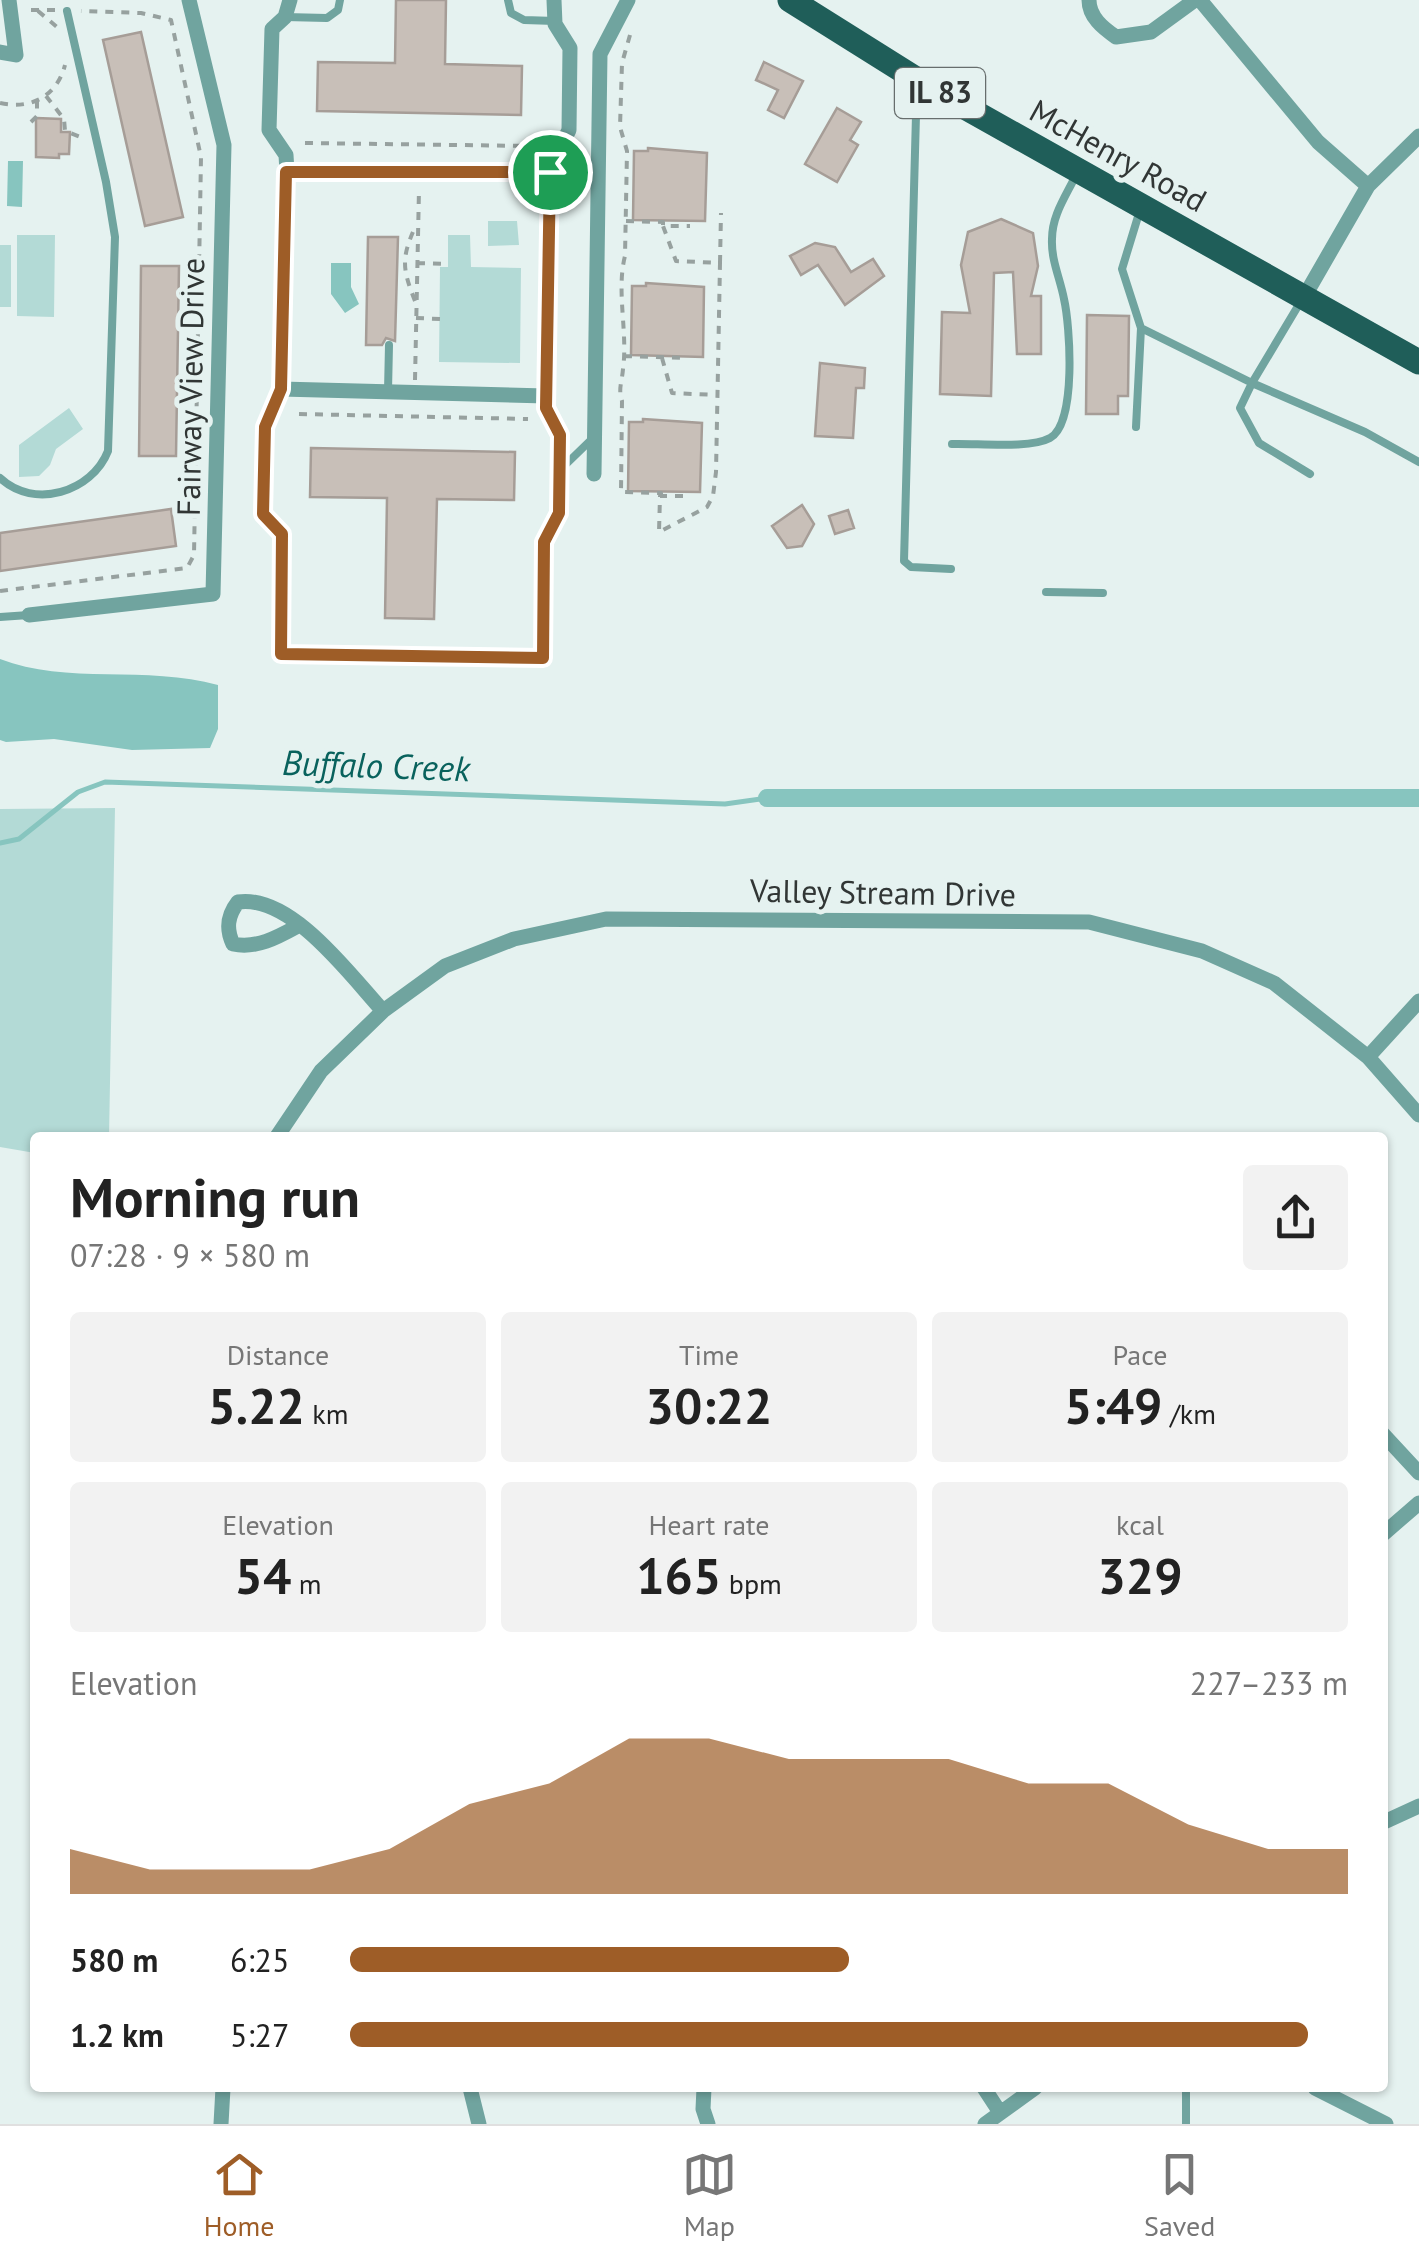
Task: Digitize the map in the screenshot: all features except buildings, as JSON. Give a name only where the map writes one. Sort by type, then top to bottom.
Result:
[{"type":"main road","name":"McHenry Road","points":[[804,4],[924,84],[1419,362]]},
{"type":"street","points":[[0,52],[16,55],[9,0]]},
{"type":"street","name":"Fairway View Drive","points":[[29,616],[213,594],[224,145],[189,0]]},
{"type":"street","points":[[290,0],[285,17],[272,29],[269,130],[286,155],[286,172],[281,389],[265,427],[263,514],[282,534],[281,654],[543,658],[544,542],[559,513],[560,470],[560,435],[546,408],[550,172],[568,130],[570,48],[555,21],[554,0]]},
{"type":"street","points":[[594,474],[600,54],[628,0]]},
{"type":"street","points":[[1089,0],[1089,10],[1116,37],[1151,32],[1198,0],[1318,142],[1368,186]]},
{"type":"street","points":[[1303,299],[1368,186],[1413,154],[1419,136]]},
{"type":"street","points":[[286,172],[550,172]]},
{"type":"street","points":[[281,389],[546,396]]},
{"type":"street","name":"Valley Stream Drive","points":[[280,1132],[321,1072],[383,1011],[445,966],[514,940],[606,918],[1089,922],[1202,951],[1274,983],[1368,1057],[1419,1115]]},
{"type":"street","points":[[298,926],[324,947],[383,1011]]},
{"type":"street","points":[[1368,1057],[1419,1000]]},
{"type":"street","points":[[1388,1439],[1419,1473]]},
{"type":"street","points":[[1388,1530],[1419,1503]]},
{"type":"street","points":[[1388,1820],[1419,1806]]},
{"type":"street","points":[[221,2124],[222,2092]]},
{"type":"street","points":[[471,2092],[479,2124]]},
{"type":"street","points":[[704,2092],[703,2109],[708,2124]]},
{"type":"street","points":[[986,2092],[999,2112]]},
{"type":"street","points":[[984,2124],[1029,2092]]},
{"type":"street","points":[[1322,2092],[1386,2124]]},
{"type":"lane","points":[[285,17],[327,18],[338,10],[340,0]]},
{"type":"lane","points":[[508,0],[511,13],[524,20],[555,21]]},
{"type":"lane","points":[[0,478],[19,490],[50,494],[95,475],[108,451],[115,236],[67,11]]},
{"type":"lane","points":[[924,84],[916,116],[904,561],[911,566],[951,568]]},
{"type":"lane","points":[[952,444],[1035,443],[1049,440],[1064,424],[1068,322],[1052,256],[1052,235],[1055,217],[1078,171]]},
{"type":"lane","points":[[1136,427],[1141,328],[1122,269],[1142,206]]},
{"type":"lane","points":[[1303,299],[1240,408],[1259,443],[1310,474]]},
{"type":"lane","points":[[1141,328],[1252,383],[1365,432],[1419,462]]},
{"type":"lane","points":[[388,392],[389,345]]},
{"type":"lane","points":[[560,470],[594,437]]},
{"type":"lane","points":[[1046,592],[1104,593]]},
{"type":"lane","points":[[0,617],[29,616]]},
{"type":"lane","points":[[1186,2092],[1186,2124]]},
{"type":"path","points":[[0,591],[187,568],[194,555],[201,157],[171,20],[141,13],[32,10],[44,14],[62,38]]},
{"type":"path","points":[[637,18],[622,63],[620,134],[627,150],[622,271],[624,356],[619,391],[622,492],[682,496]]},
{"type":"path","points":[[0,103],[20,105],[46,96],[61,78],[66,59]]},
{"type":"path","points":[[46,96],[64,119],[65,130],[98,145]]},
{"type":"path","points":[[30,122],[38,116],[38,100]]},
{"type":"path","points":[[305,143],[534,146]]},
{"type":"path","points":[[414,416],[419,144]]},
{"type":"path","points":[[661,496],[659,532],[707,507],[713,496],[720,213]]},
{"type":"path","points":[[416,306],[403,255],[418,221]]},
{"type":"path","points":[[626,222],[663,222],[676,262],[720,262]]},
{"type":"path","points":[[663,226],[690,226]]},
{"type":"path","points":[[417,263],[448,264]]},
{"type":"path","points":[[416,318],[440,319]]},
{"type":"path","points":[[624,356],[684,358]]},
{"type":"path","points":[[662,358],[672,392],[718,396]]},
{"type":"path","points":[[299,414],[528,419]]},
{"type":"shaded area","points":[[8,161],[23,161],[22,207],[7,206]]},
{"type":"shaded area","points":[[488,221],[517,221],[519,245],[488,246]]},
{"type":"shaded area","points":[[17,235],[55,235],[54,317],[17,316]]},
{"type":"shaded area","points":[[448,235],[470,235],[471,267],[521,268],[520,363],[439,362],[440,267],[448,267]]},
{"type":"shaded area","points":[[0,245],[11,245],[11,307],[0,307]]},
{"type":"shaded area","points":[[331,263],[351,263],[351,287],[359,304],[345,313],[331,294]]},
{"type":"shaded area","points":[[69,408],[83,429],[56,449],[50,465],[39,476],[19,477],[19,445]]},
{"type":"shaded area","points":[[0,659],[52,671],[163,676],[218,685],[218,729],[210,748],[132,750],[54,739],[6,742],[0,740]]},
{"type":"shaded area","points":[[115,808],[109,1132],[30,1132],[30,1152],[0,1147],[0,809]]},
{"type":"waterway","name":"Buffalo Creek","points":[[0,843],[19,839],[78,792],[105,782],[725,804],[767,798]]},
{"type":"waterway","points":[[767,798],[1419,798]]},
{"type":"route","points":[[286,172],[550,172],[546,408],[560,435],[559,513],[544,542],[543,658],[281,654],[282,534],[263,514],[265,427],[281,389],[286,172]]}]
